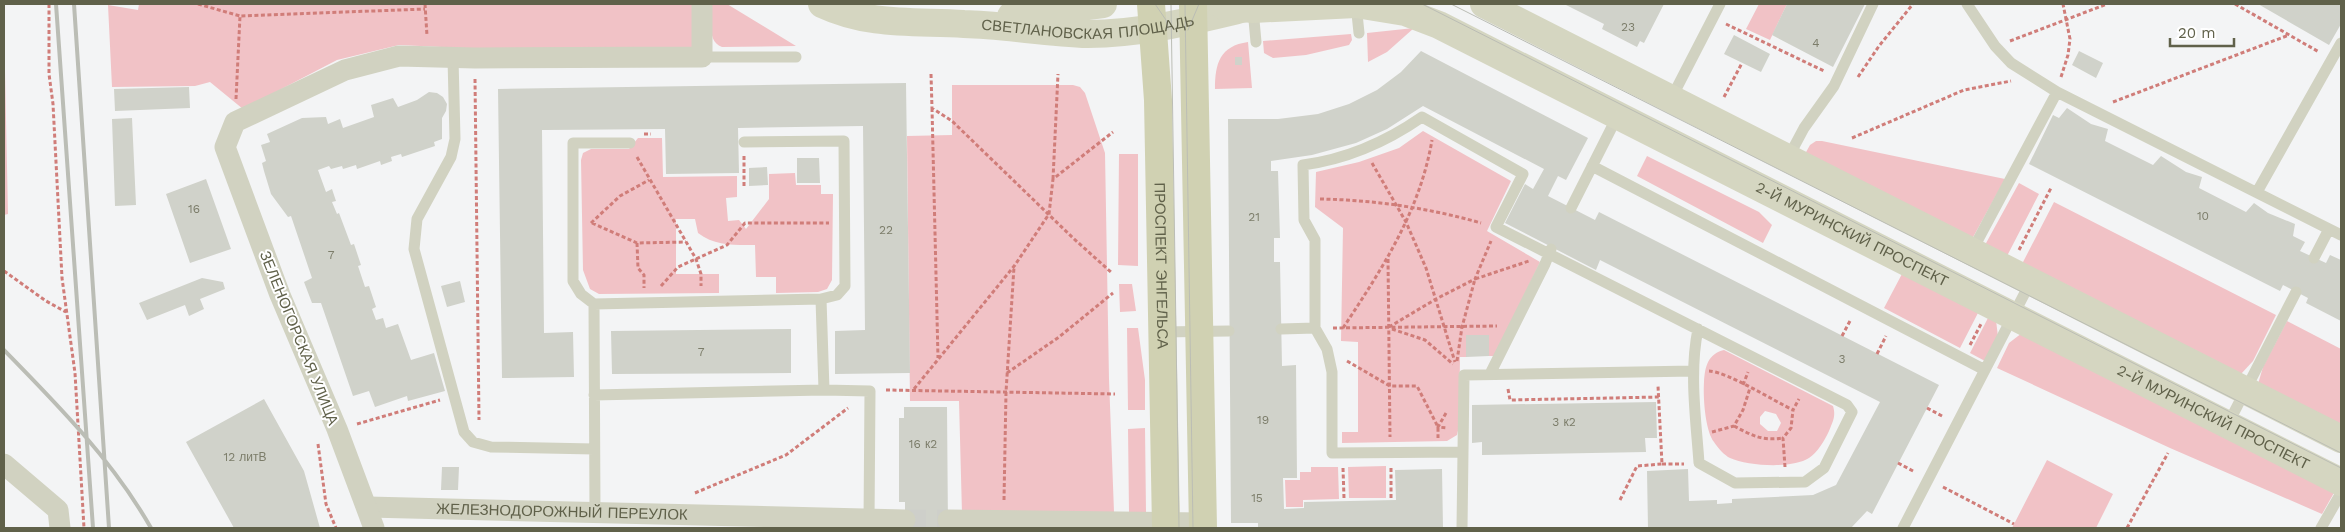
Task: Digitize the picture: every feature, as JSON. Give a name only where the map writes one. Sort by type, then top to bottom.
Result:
[{"type":"main road","name":"СВЕТЛАНОВСКАЯ ПЛОЩАДЬ","points":[[822,4],[838,11],[876,21],[962,24],[1089,34],[1151,16],[1200,9],[1247,9],[1356,4]]},
{"type":"main road","name":"СВЕТЛАНОВСКАЯ ПЛОЩАДЬ","points":[[962,24],[1103,4]]},
{"type":"main road","name":"2-Й МУРИНСКИЙ ПРОСПЕКТ","points":[[1356,4],[1405,12],[1425,20],[1618,115],[2341,482]]},
{"type":"main road","points":[[1484,4],[2341,439]]},
{"type":"main road","points":[[1200,9],[1199,331],[1203,526]]},
{"type":"main road","name":"ПРОСПЕКТ ЭНГЕЛЬСА","points":[[1151,16],[1158,100],[1166,526]]},
{"type":"street","points":[[235,122],[345,70],[399,56],[428,57],[454,68],[702,57],[702,4]]},
{"type":"street","name":"ЗЕЛЕНОГОРСКАЯ УЛИЦА","points":[[235,122],[225,147],[280,295],[340,423],[374,528]]},
{"type":"street","points":[[4,464],[58,510],[60,528]]},
{"type":"street","name":"ЖЕЛЕЗНОДОРОЖНЫЙ ПЕРЕУЛОК","points":[[368,507],[595,512],[673,521],[869,524],[905,520]]},
{"type":"street","points":[[948,520],[1004,521],[1048,525],[1203,526]]},
{"type":"lane","points":[[1356,4],[1360,33]]},
{"type":"lane","points":[[1671,99],[1718,4]]},
{"type":"lane","points":[[1788,158],[1804,128],[1838,79],[1873,4]]},
{"type":"lane","points":[[1967,4],[1996,46],[2011,63],[2031,77],[2057,92],[2341,235]]},
{"type":"lane","points":[[1247,9],[1256,42]]},
{"type":"lane","points":[[2257,192],[2341,43]]},
{"type":"lane","points":[[702,57],[796,57]]},
{"type":"lane","points":[[454,68],[454,138],[450,157],[417,219],[414,249],[464,432],[473,442],[491,447],[594,449]]},
{"type":"lane","points":[[1972,251],[2057,92]]},
{"type":"lane","points":[[1571,208],[1618,115]]},
{"type":"lane","points":[[1463,452],[1332,453],[1332,372],[1327,349],[1315,328],[1315,240],[1304,220],[1303,164],[1331,161],[1364,149],[1401,131],[1422,116],[1523,174],[1496,227],[1550,251],[1698,329],[1847,404],[1852,412],[1824,468],[1805,482],[1735,483],[1699,463],[1693,371],[1698,329]]},
{"type":"lane","points":[[630,143],[573,143],[574,281],[581,294],[594,304],[821,300],[837,295],[845,286],[844,141],[744,142]]},
{"type":"lane","points":[[1592,166],[1985,370]]},
{"type":"lane","points":[[2314,258],[2329,229]]},
{"type":"lane","points":[[1490,374],[1550,251]]},
{"type":"lane","points":[[1902,528],[1929,480],[2030,281]]},
{"type":"lane","points":[[2228,424],[2296,292]]},
{"type":"lane","points":[[821,300],[824,390]]},
{"type":"lane","points":[[594,304],[595,512]]},
{"type":"lane","points":[[1281,329],[1315,328]]},
{"type":"lane","points":[[1161,332],[1229,331]]},
{"type":"lane","points":[[1462,528],[1464,375],[1693,371]]},
{"type":"lane","points":[[594,394],[870,391],[869,524]]},
{"type":"lane","points":[[2321,528],[2341,492]]},
{"type":"path","points":[[49,4],[49,74],[53,104],[57,198],[66,312],[75,373],[84,528]]},
{"type":"path","points":[[198,4],[240,16],[425,9]]},
{"type":"path","points":[[425,4],[428,57]]},
{"type":"path","points":[[2057,92],[2068,55],[2070,39],[2063,4]]},
{"type":"path","points":[[1996,46],[2107,4]]},
{"type":"path","points":[[2235,4],[2332,60]]},
{"type":"path","points":[[235,122],[240,16]]},
{"type":"path","points":[[1713,17],[1838,79]]},
{"type":"path","points":[[2093,109],[2289,35]]},
{"type":"path","points":[[1724,97],[1742,63]]},
{"type":"path","points":[[454,68],[475,77],[479,444]]},
{"type":"path","points":[[931,74],[938,359]]},
{"type":"path","points":[[914,390],[1015,265],[1049,214],[1053,179],[1058,74]]},
{"type":"path","points":[[1852,138],[1964,90],[2031,77]]},
{"type":"path","points":[[932,108],[952,121],[1112,273]]},
{"type":"path","points":[[1343,328],[1388,259],[1414,207],[1428,166],[1435,124]]},
{"type":"path","points":[[1053,179],[1113,132]]},
{"type":"path","points":[[744,142],[744,186]]},
{"type":"path","points":[[630,143],[649,180],[696,259],[701,274],[701,302]]},
{"type":"path","points":[[1364,149],[1406,222],[1426,268],[1457,367]]},
{"type":"path","points":[[592,223],[620,196],[649,180]]},
{"type":"path","points":[[2018,252],[2051,188]]},
{"type":"path","points":[[1304,198],[1354,200],[1414,207],[1496,227],[1475,279],[1462,327],[1457,367]]},
{"type":"path","points":[[573,224],[592,223],[637,243],[686,242]]},
{"type":"path","points":[[645,303],[678,267],[727,245],[745,223],[844,223]]},
{"type":"path","points":[[637,243],[638,268],[644,275],[645,303]]},
{"type":"path","points":[[1389,327],[1436,299],[1475,279],[1550,251]]},
{"type":"path","points":[[1388,259],[1391,498]]},
{"type":"path","points":[[1004,521],[1006,392],[1015,265]]},
{"type":"path","points":[[4,271],[46,301],[66,312]]},
{"type":"path","points":[[1007,373],[1058,337],[1113,293]]},
{"type":"path","points":[[1963,358],[1986,315]]},
{"type":"path","points":[[1315,328],[1514,326]]},
{"type":"path","points":[[1389,327],[1425,340],[1457,367]]},
{"type":"path","points":[[1327,349],[1390,386],[1417,386],[1438,427],[1437,452]]},
{"type":"path","points":[[1693,371],[1715,372],[1793,410]]},
{"type":"path","points":[[1656,373],[1660,397],[1662,464]]},
{"type":"path","points":[[1506,374],[1510,400],[1660,397]]},
{"type":"path","points":[[1787,482],[1783,438],[1791,428],[1793,410],[1806,384]]},
{"type":"path","points":[[1734,426],[1743,410],[1750,388]]},
{"type":"path","points":[[694,494],[786,455],[870,391],[914,390],[1115,394]]},
{"type":"path","points":[[336,528],[326,504],[316,427],[455,396]]},
{"type":"path","points":[[1697,436],[1734,426],[1752,436],[1767,440],[1783,438]]},
{"type":"path","points":[[1343,452],[1344,498]]},
{"type":"path","points":[[2127,528],[2168,453]]},
{"type":"path","points":[[1620,500],[1638,466],[1699,463]]},
{"type":"path","points":[[1898,463],[2014,524]]},
{"type":"shaded area","points":[[139,4],[693,4],[694,47],[484,49],[399,45],[337,60],[243,109],[210,82],[195,86],[112,87],[108,5],[138,10]]},
{"type":"shaded area","points":[[712,4],[727,4],[796,46],[722,47],[717,44],[712,34]]},
{"type":"shaded area","points":[[1759,4],[1787,4],[1770,40],[1746,29]]},
{"type":"shaded area","points":[[4,24],[8,214],[4,215]]},
{"type":"shaded area","points":[[1414,28],[1387,52],[1368,62],[1367,33]]},
{"type":"shaded area","points":[[1351,34],[1352,40],[1349,45],[1306,55],[1273,58],[1264,53],[1263,41]]},
{"type":"shaded area","points":[[1248,42],[1252,88],[1215,89],[1216,71],[1221,57],[1231,47]]},
{"type":"shaded area","points":[[952,85],[1073,85],[1080,87],[1085,93],[1105,153],[1109,379],[1114,512],[962,513],[959,401],[910,401],[907,136],[952,135]]},
{"type":"shaded area","points":[[1423,131],[1511,181],[1487,231],[1540,262],[1495,356],[1489,356],[1489,335],[1466,335],[1466,357],[1460,357],[1459,426],[1457,435],[1447,441],[1342,443],[1342,432],[1358,432],[1358,342],[1341,341],[1343,228],[1315,207],[1316,172],[1359,162],[1399,148]]},
{"type":"shaded area","points":[[638,138],[662,138],[663,177],[737,176],[737,197],[726,198],[728,221],[739,220],[746,229],[769,199],[769,174],[795,173],[796,185],[821,185],[821,194],[833,194],[832,280],[827,289],[818,292],[776,293],[776,277],[756,277],[755,245],[718,243],[698,233],[695,219],[676,219],[676,274],[719,274],[719,293],[599,294],[590,289],[583,270],[581,160],[583,153],[591,149],[629,149]]},
{"type":"shaded area","points":[[1816,141],[2005,179],[1972,239],[1805,154],[1810,145]]},
{"type":"shaded area","points":[[1119,154],[1138,154],[1138,266],[1118,265]]},
{"type":"shaded area","points":[[1647,156],[1759,212],[1772,225],[1763,243],[1637,176]]},
{"type":"shaded area","points":[[2019,183],[2039,194],[2007,256],[1985,245]]},
{"type":"shaded area","points":[[2054,202],[2276,315],[2253,361],[2241,374],[2022,264]]},
{"type":"shaded area","points":[[1903,272],[1979,311],[1960,348],[1884,308]]},
{"type":"shaded area","points":[[1119,284],[1132,284],[1136,311],[1120,312]]},
{"type":"shaded area","points":[[1989,316],[1996,320],[1998,337],[1985,361],[1970,353]]},
{"type":"shaded area","points":[[2287,321],[2341,349],[2341,426],[2258,384],[2263,367]]},
{"type":"shaded area","points":[[1127,328],[1138,328],[1145,380],[1145,410],[1128,410]]},
{"type":"shaded area","points":[[2022,333],[2335,491],[2322,514],[2170,448],[1997,368],[2009,343]]},
{"type":"shaded area","points":[[1724,350],[1833,406],[1834,416],[1829,431],[1812,456],[1792,464],[1770,465],[1738,461],[1730,458],[1719,449],[1708,430],[1704,404],[1704,376],[1708,362],[1714,354]],"holes":[[[1765,411],[1776,414],[1781,423],[1777,431],[1768,431],[1760,424],[1760,417]]]},
{"type":"shaded area","points":[[1145,428],[1146,512],[1129,512],[1128,429]]},
{"type":"shaded area","points":[[2047,460],[2113,494],[2096,528],[2012,528]]},
{"type":"shaded area","points":[[1386,466],[1386,498],[1349,498],[1348,467]]},
{"type":"shaded area","points":[[1311,467],[1338,467],[1339,499],[1303,500],[1303,507],[1286,507],[1285,480],[1300,480],[1300,472],[1311,472]]},
{"type":"building","points":[[1564,4],[1664,4],[1644,43],[1640,41],[1637,47],[1602,29],[1604,24]]},
{"type":"building","points":[[1787,4],[1865,4],[1833,67],[1772,35]]},
{"type":"building","points":[[2258,4],[2341,4],[2341,24],[2329,45]]},
{"type":"building","points":[[1734,35],[1770,54],[1761,72],[1724,54]]},
{"type":"building","points":[[1421,51],[1588,138],[1566,180],[1558,176],[1548,196],[1595,220],[1599,212],[1939,385],[1872,514],[1867,511],[1851,528],[1648,528],[1647,471],[1688,469],[1689,501],[1717,500],[1717,504],[1732,503],[1732,499],[1813,495],[1836,485],[1880,402],[1600,260],[1596,270],[1505,223],[1525,184],[1533,189],[1544,169],[1423,106],[1387,129],[1356,143],[1312,155],[1271,161],[1271,171],[1278,171],[1280,238],[1274,238],[1274,262],[1280,262],[1282,366],[1296,365],[1297,478],[1283,478],[1284,509],[1304,508],[1304,502],[1396,500],[1395,470],[1442,469],[1443,528],[1258,528],[1258,523],[1231,523],[1228,119],[1278,119],[1318,114],[1349,104],[1377,90],[1401,72]]},
{"type":"building","points":[[2079,51],[2103,63],[2096,78],[2072,65]]},
{"type":"building","points":[[1235,57],[1242,57],[1242,65],[1235,65]]},
{"type":"building","points":[[906,83],[910,373],[835,374],[835,331],[865,330],[863,126],[738,128],[739,173],[666,174],[665,129],[542,130],[544,333],[573,332],[574,377],[502,378],[498,89]]},
{"type":"building","points":[[189,87],[190,108],[115,111],[114,89]]},
{"type":"building","points":[[429,92],[437,93],[443,97],[447,104],[442,118],[442,139],[434,142],[435,146],[402,157],[401,154],[391,157],[392,161],[381,165],[380,161],[357,169],[356,165],[343,169],[342,166],[331,169],[329,166],[318,170],[326,192],[332,189],[336,201],[332,202],[337,214],[339,213],[351,245],[354,244],[361,265],[358,266],[365,287],[369,286],[376,307],[372,309],[376,320],[383,318],[386,328],[398,324],[411,360],[434,353],[445,391],[408,401],[407,396],[375,407],[369,391],[353,396],[321,303],[312,303],[304,282],[312,278],[291,216],[288,217],[271,194],[262,163],[266,161],[261,145],[270,142],[267,134],[302,118],[326,117],[328,124],[340,119],[343,128],[374,117],[371,105],[393,98],[398,107],[417,100]]},
{"type":"building","points":[[2067,108],[2091,124],[2108,129],[2105,141],[2153,165],[2161,156],[2186,172],[2202,177],[2199,188],[2246,212],[2254,203],[2268,213],[2295,224],[2293,236],[2305,242],[2300,251],[2326,263],[2330,255],[2341,260],[2341,321],[2306,303],[2308,298],[2283,285],[2280,291],[2029,164],[2053,115],[2059,118]]},
{"type":"building","points":[[132,118],[136,205],[115,206],[112,119]]},
{"type":"building","points":[[797,158],[819,158],[820,183],[797,183]]},
{"type":"building","points":[[767,167],[768,185],[749,186],[749,168]]},
{"type":"building","points":[[206,179],[231,249],[190,263],[166,194]]},
{"type":"building","points":[[202,278],[223,282],[225,289],[200,299],[204,309],[189,316],[185,305],[147,320],[139,303]]},
{"type":"building","points":[[460,281],[465,302],[447,307],[441,286]]},
{"type":"building","points":[[791,329],[791,373],[612,374],[611,331]]},
{"type":"building","points":[[1466,335],[1489,335],[1489,356],[1466,357]]},
{"type":"building","points":[[264,399],[304,471],[320,528],[234,528],[186,442]]},
{"type":"building","points":[[1656,402],[1657,438],[1645,438],[1646,452],[1482,455],[1482,442],[1472,443],[1472,405]]},
{"type":"building","points":[[904,407],[947,407],[948,528],[905,528],[905,502],[899,502],[899,418],[904,418]]},
{"type":"building","points":[[442,467],[459,467],[458,490],[441,490]]},
{"type":"tunnel","points":[[905,520],[948,520]]},
{"type":"tram line","points":[[1155,4],[1166,20],[1168,29]]},
{"type":"tram line","points":[[1171,4],[1179,528]]},
{"type":"tram line","points":[[1185,4],[1193,528]]},
{"type":"tram line","points":[[1188,30],[1199,4]]},
{"type":"tram line","points":[[1422,4],[2341,468]]},
{"type":"tram line","points":[[1451,4],[2341,453]]},
{"type":"railway","points":[[56,4],[93,528]]},
{"type":"railway","points":[[74,4],[109,528]]},
{"type":"railway","points":[[4,350],[84,434],[120,480],[151,528]]}]
